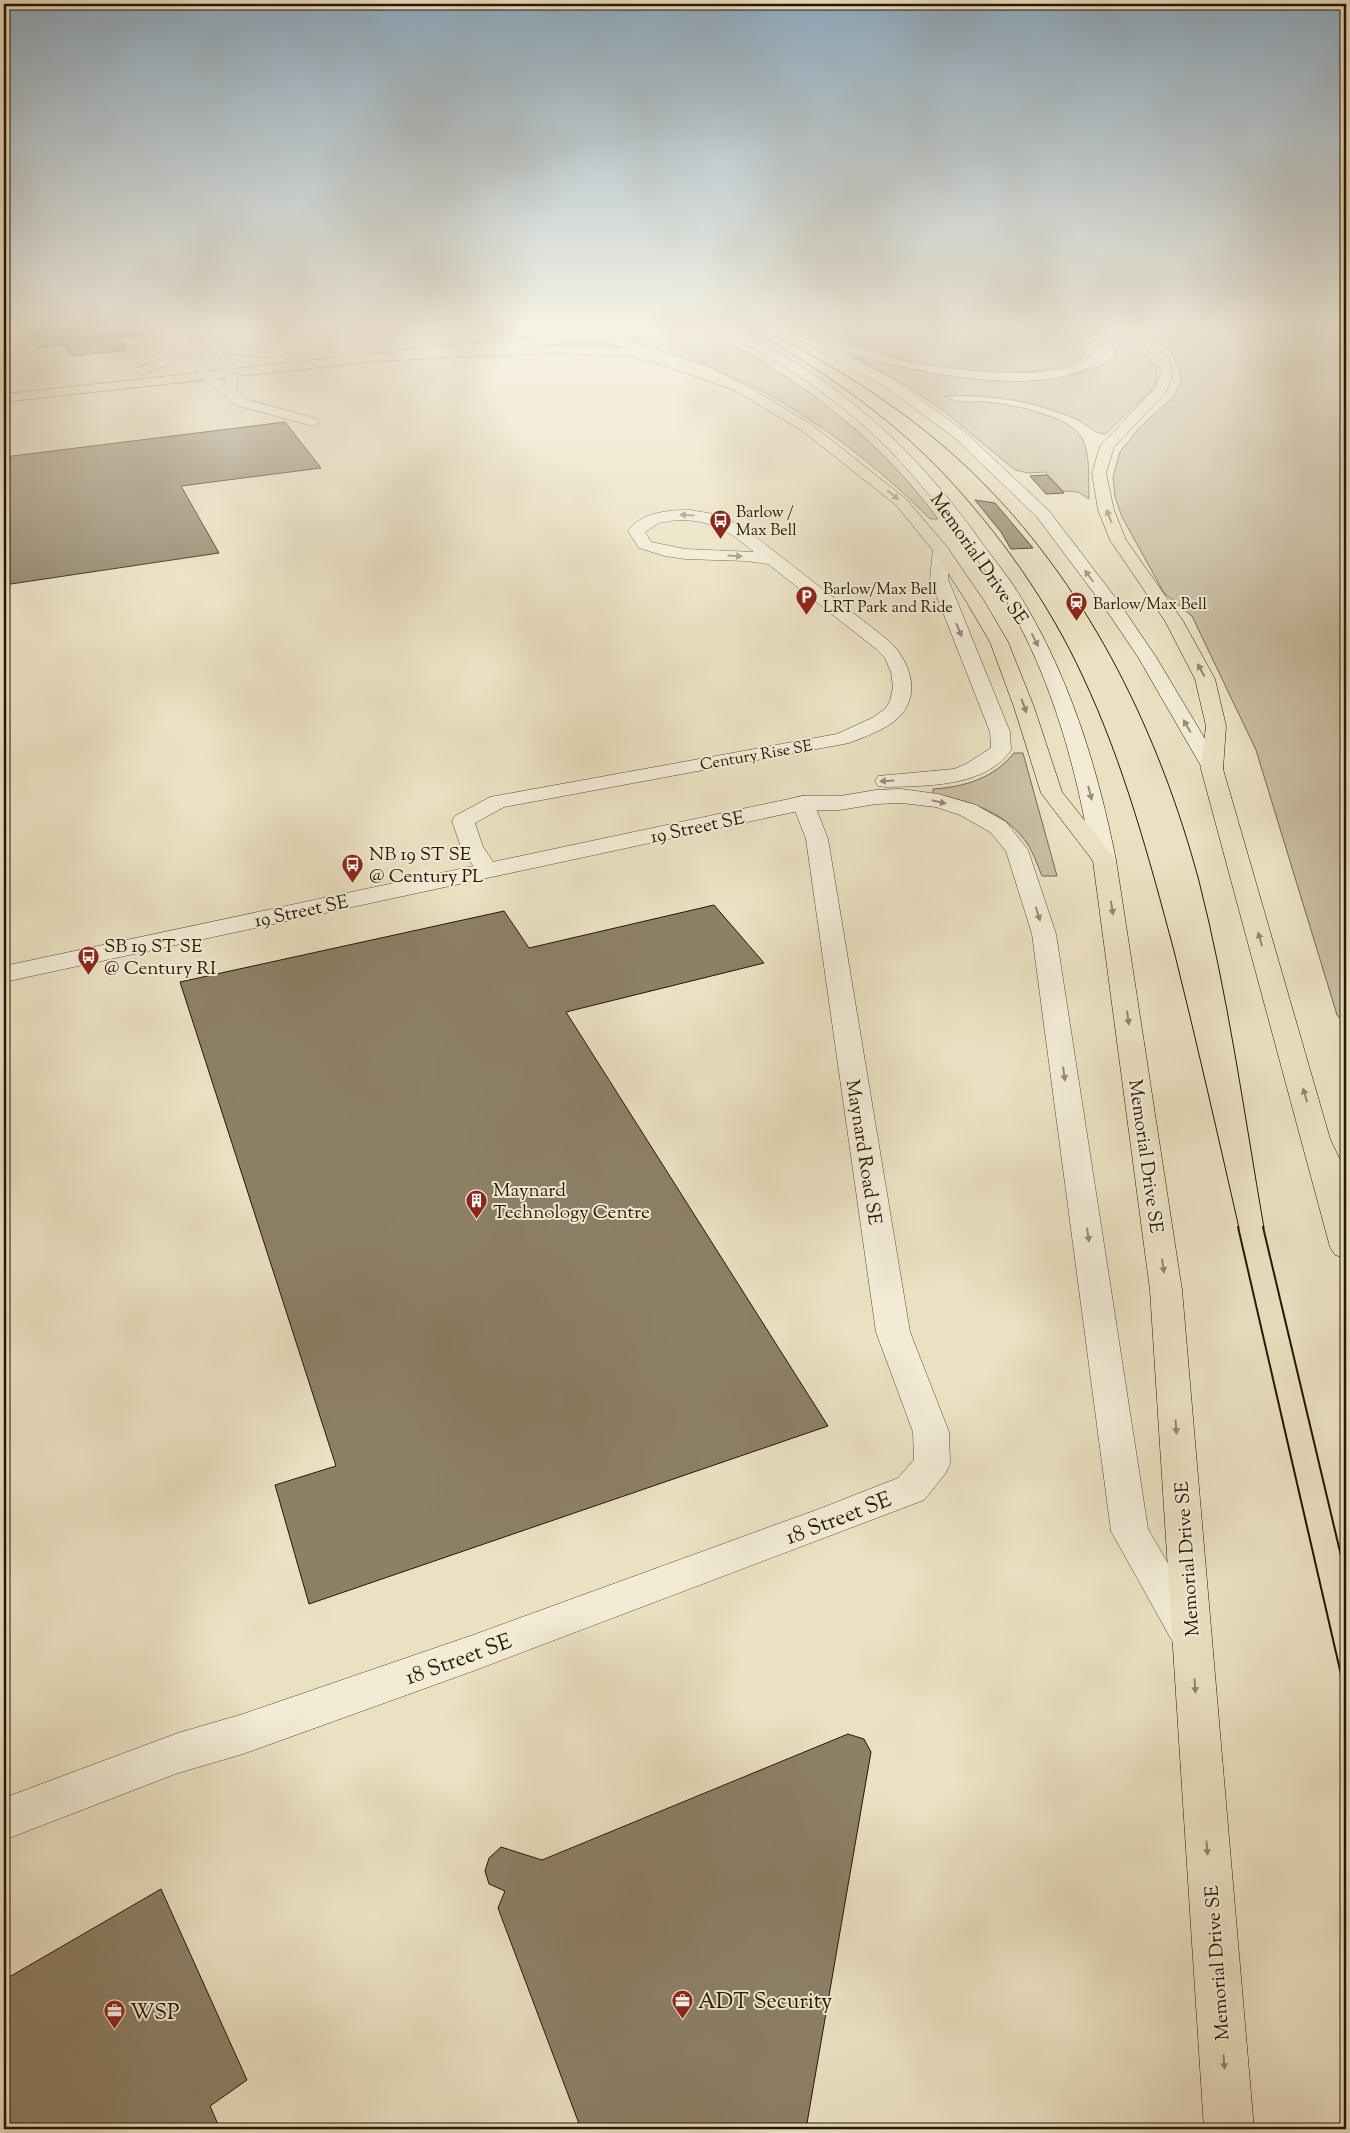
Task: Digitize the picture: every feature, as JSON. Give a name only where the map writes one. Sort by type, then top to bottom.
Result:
[{"type":"main road","points":[[807,428],[849,459],[901,502],[941,550],[999,642],[1024,707],[1052,793],[1104,860]]},
{"type":"main road","points":[[1125,428],[1107,446],[1099,474],[1106,510],[1118,540],[1174,621],[1205,678],[1216,726],[1212,769],[1346,1247]]},
{"type":"main road","name":"Memorial Drive SE","points":[[1104,860],[1166,1290],[1229,2129]]},
{"type":"main road","points":[[1318,1142],[1346,1205]]},
{"type":"street","name":"Memorial Drive SE","points":[[874,428],[896,448],[948,507],[1016,602],[1044,658],[1066,714],[1086,777],[1097,820],[1104,860]]},
{"type":"street","points":[[949,428],[961,436],[1043,514],[1112,605],[1147,657],[1212,769]]},
{"type":"street","name":"Century Rise SE","points":[[487,870],[472,847],[463,821],[498,802],[842,739],[881,722],[898,706],[903,687],[900,673],[892,654],[872,636],[774,560],[724,522],[683,514],[668,516],[641,525],[636,531],[645,545],[665,551],[685,554],[746,556],[774,560]]},
{"type":"street","points":[[803,803],[828,790],[863,783],[926,780],[962,774],[986,764],[1001,750],[1000,732],[939,579],[941,550]]},
{"type":"street","points":[[803,803],[840,803],[876,797],[901,796],[938,801],[968,810],[998,827],[1017,850],[1044,934],[1130,1532],[1191,1637]]},
{"type":"street","name":"19 Street SE","points":[[4,974],[803,803]]},
{"type":"street","name":"Maynard Road SE","points":[[803,803],[817,838],[893,1332],[931,1432],[932,1464],[911,1489]]},
{"type":"street","name":"18 Street SE","points":[[4,1820],[178,1753],[243,1734],[473,1653],[911,1489]]},
{"type":"shaded area","points":[[821,428],[853,428],[889,461],[938,519],[930,519],[888,479]]},
{"type":"shaded area","points":[[963,428],[1071,428],[1082,438],[1087,452],[1089,499],[1078,492],[1063,491],[1045,472],[1028,473],[1015,470]]},
{"type":"shaded area","points":[[1090,428],[1112,428],[1106,434]]},
{"type":"shaded area","points":[[1346,428],[1346,1025],[1337,1015],[1256,750],[1192,616],[1164,593],[1122,517],[1115,497],[1113,477],[1120,452],[1138,429]]},
{"type":"shaded area","points":[[1014,753],[1023,753],[1057,876],[1042,876],[1026,842],[1004,820],[970,803],[933,794],[933,789],[956,786],[988,775],[1006,762]]},
{"type":"building","points":[[241,428],[289,428],[321,468],[181,486],[219,553],[4,585],[4,457]]},
{"type":"building","points":[[1047,475],[1064,493],[1046,494],[1030,476]]},
{"type":"building","points":[[975,500],[995,503],[1033,548],[1011,549],[1001,532]]},
{"type":"building","name":"Maynard Technology Centre","points":[[714,905],[764,963],[566,1012],[828,1426],[309,1604],[275,1485],[336,1466],[180,982],[504,911],[529,948]]},
{"type":"building","name":"ADT Security","points":[[848,1734],[864,1739],[871,1752],[806,2129],[581,2129],[498,1908],[505,1891],[489,1884],[485,1871],[489,1858],[501,1847],[542,1860]]},
{"type":"building","name":"WSP","points":[[161,1889],[247,2080],[210,2106],[220,2129],[4,2129],[4,1980]]},
{"type":"tram line","points":[[894,428],[944,474],[1004,545],[1055,622],[1070,649],[1098,710],[1123,777],[1155,881],[1174,951],[1239,1228]]},
{"type":"tram line","points":[[921,428],[963,463],[986,486],[1024,528],[1059,573],[1090,620],[1118,670],[1142,721],[1164,773],[1199,881],[1219,967],[1264,1228]]},
{"type":"tram line","points":[[1238,1227],[1346,1696]]},
{"type":"tram line","points":[[1263,1227],[1346,1577]]},
{"type":"place","name":"Barlow / Max Bell","points":[[720,539]]},
{"type":"place","name":"Barlow/Max Bell LRT Park and Ride","points":[[807,616]]},
{"type":"place","name":"Barlow/Max Bell","points":[[1077,622]]},
{"type":"place","name":"NB 19 ST SE @ Century PL","points":[[353,883]]},
{"type":"place","name":"SB 19 ST SE @ Century RI","points":[[88,975]]},
{"type":"place","name":"Maynard Technology Centre","points":[[477,1219]]},
{"type":"place","name":"ADT Security","points":[[682,2019]]},
{"type":"place","name":"WSP","points":[[114,2030]]}]
